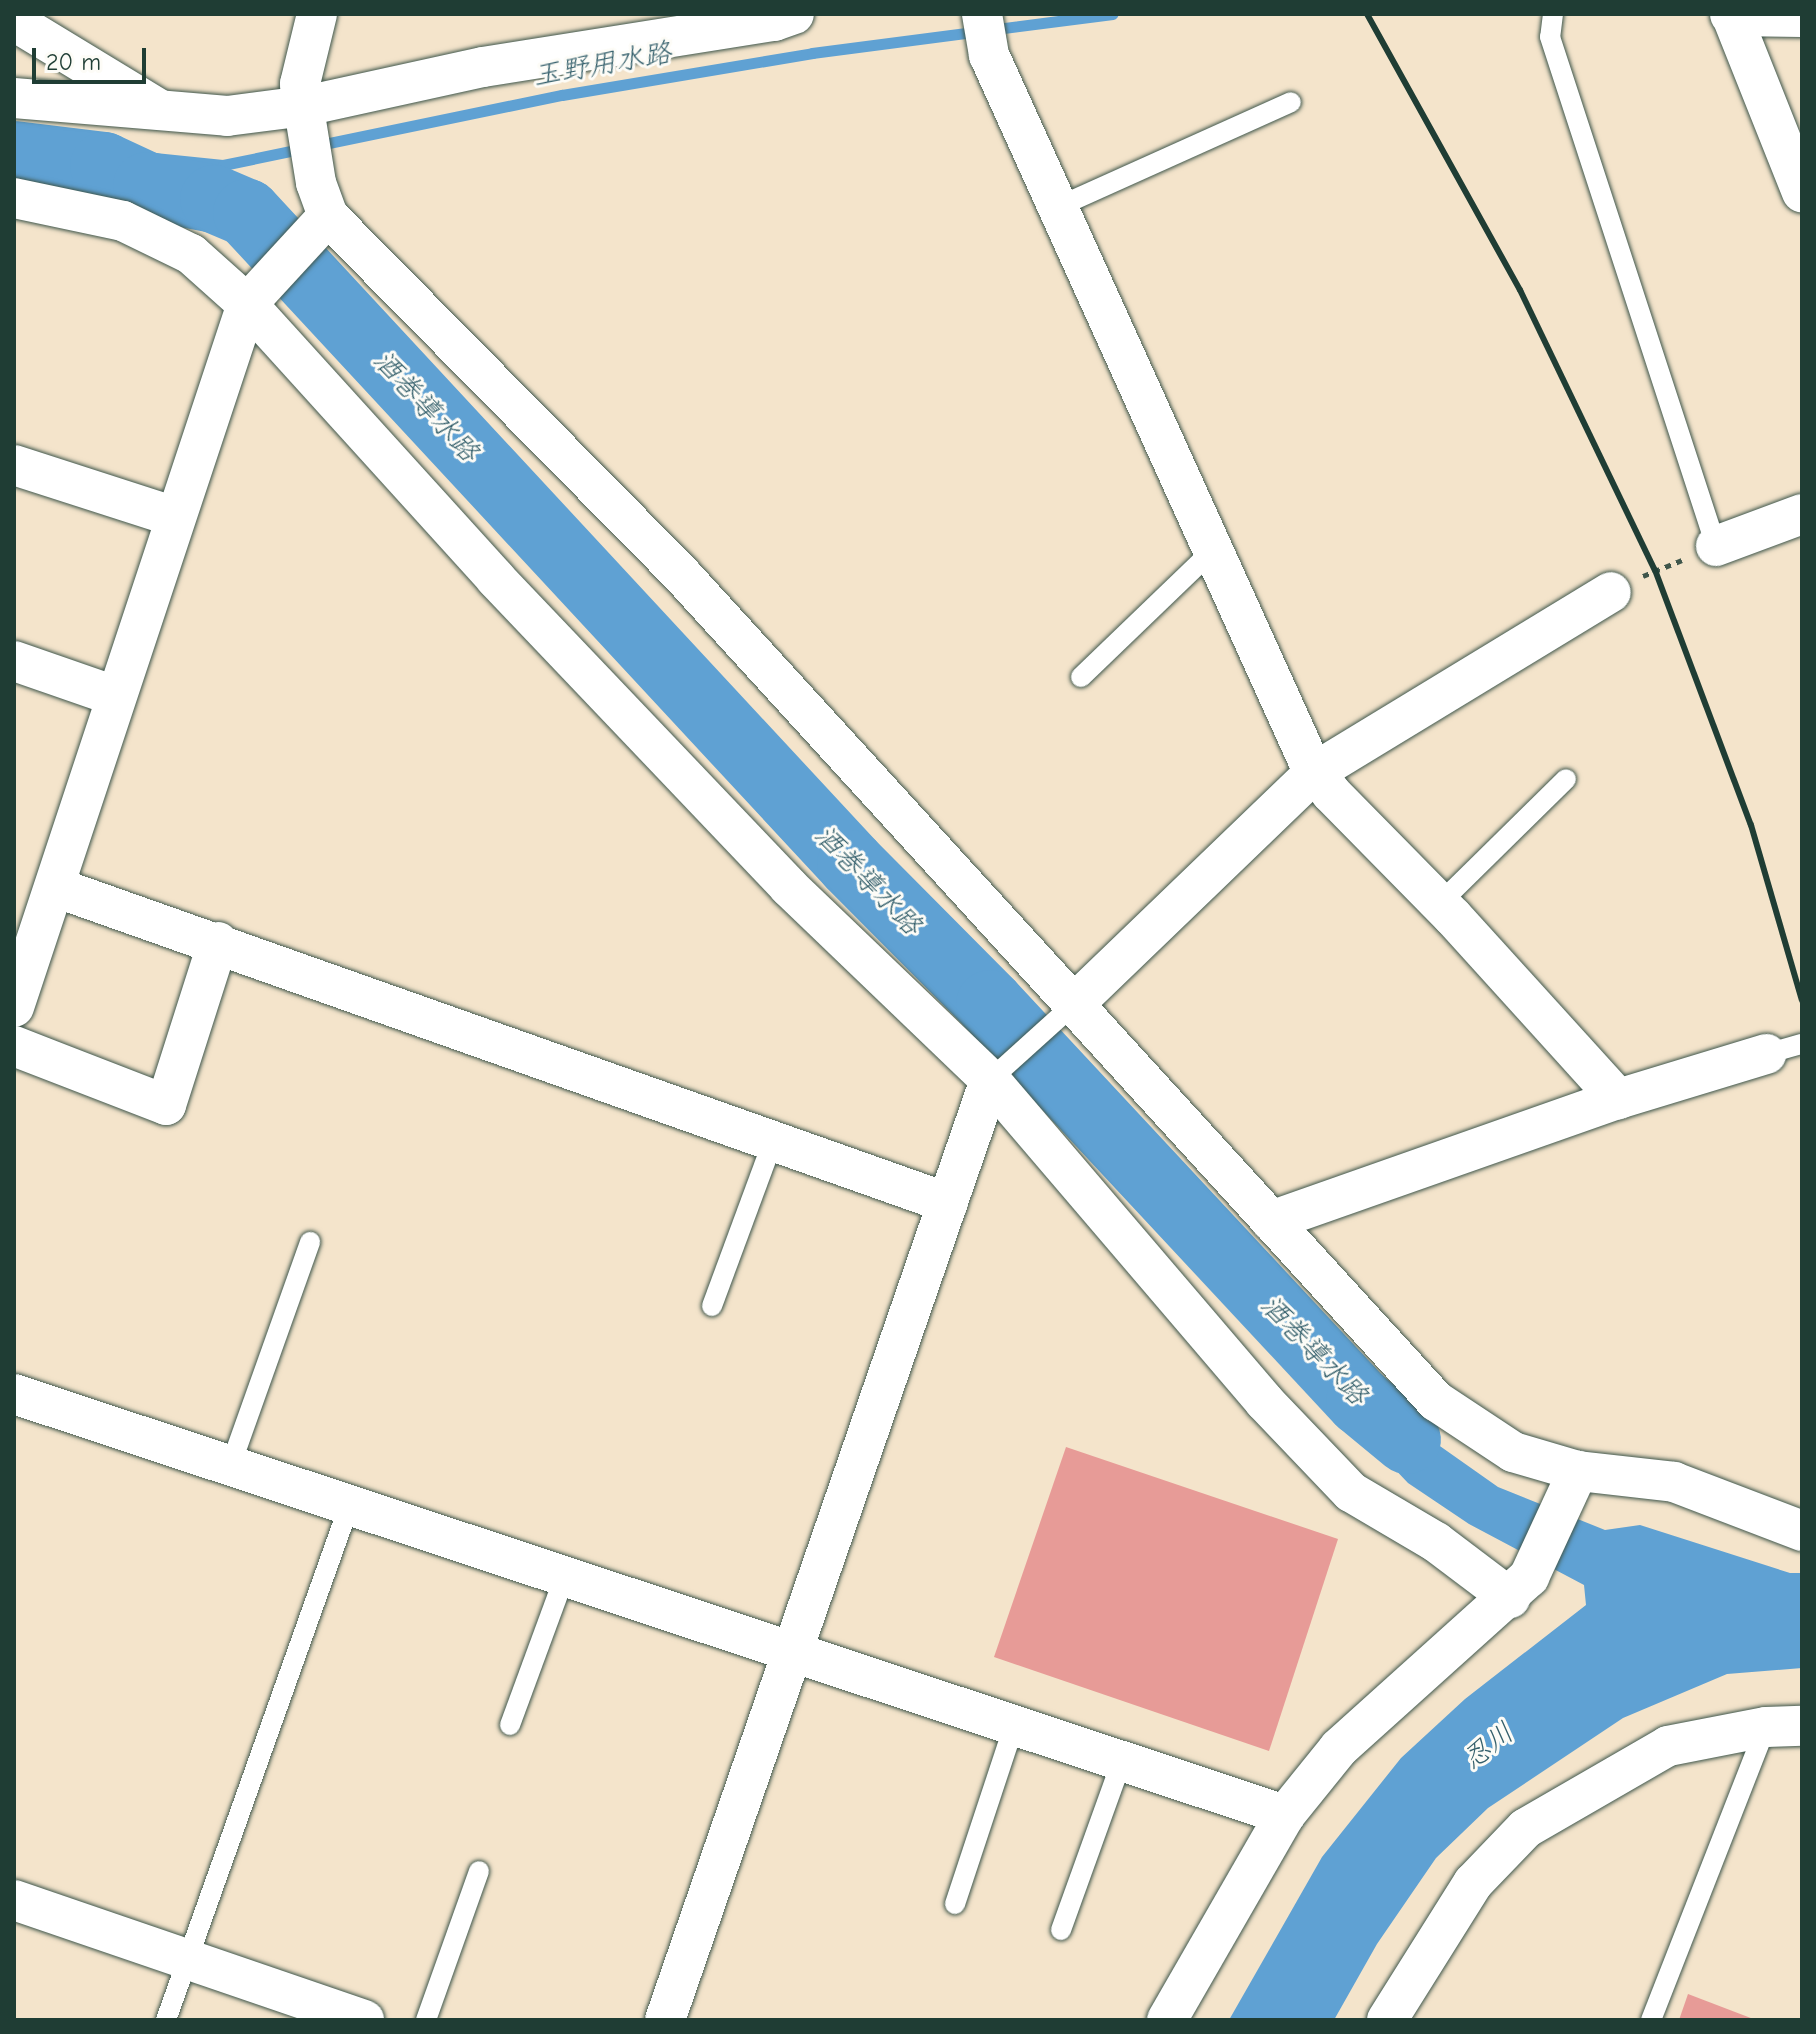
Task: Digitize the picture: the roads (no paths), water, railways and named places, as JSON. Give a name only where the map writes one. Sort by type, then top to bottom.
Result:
[{"type":"street","points":[[317,14],[301,65],[317,230],[681,574],[1064,1012],[1271,1221],[1436,1401],[1513,1452],[1578,1471],[1674,1482],[1802,1531]]},
{"type":"street","points":[[14,98],[168,115],[227,116],[309,132],[483,67],[774,21],[794,14]]},
{"type":"street","points":[[1802,15],[1732,14],[1802,192]]},
{"type":"street","points":[[14,21],[168,115]]},
{"type":"street","points":[[985,30],[1060,206],[1315,772],[1618,1099]]},
{"type":"street","points":[[14,198],[123,221],[191,254],[247,304],[496,579],[789,887],[998,1071],[1264,1401],[1351,1492],[1519,1587]]},
{"type":"street","points":[[14,1007],[247,304],[317,230]]},
{"type":"street","points":[[14,465],[175,517]]},
{"type":"street","points":[[1716,546],[1802,514]]},
{"type":"street","points":[[1064,1012],[1315,772],[1611,592]]},
{"type":"street","points":[[14,661],[115,696]]},
{"type":"street","points":[[55,887],[218,942],[948,1203]]},
{"type":"street","points":[[14,1046],[166,1105],[218,942]]},
{"type":"street","points":[[1271,1221],[1618,1099],[1784,1049]]},
{"type":"street","points":[[665,2020],[948,1203],[998,1071]]},
{"type":"street","points":[[14,1394],[1285,1815]]},
{"type":"street","points":[[1167,2020],[1285,1815],[1339,1748],[1519,1587],[1563,1509],[1578,1471]]},
{"type":"street","points":[[1387,2020],[1473,1883],[1526,1828],[1668,1746],[1784,1726]]},
{"type":"street","points":[[14,1900],[364,2020]]},
{"type":"lane","points":[[1553,14],[1550,37],[1716,546]]},
{"type":"lane","points":[[1060,206],[1291,102]]},
{"type":"lane","points":[[1081,677],[1213,550]]},
{"type":"lane","points":[[1439,904],[1566,779]]},
{"type":"lane","points":[[998,1071],[1064,1012]]},
{"type":"lane","points":[[712,1306],[773,1141]]},
{"type":"lane","points":[[230,1467],[310,1242]]},
{"type":"lane","points":[[166,2020],[349,1506]]},
{"type":"lane","points":[[510,1725],[564,1578]]},
{"type":"lane","points":[[955,1904],[1014,1726]]},
{"type":"lane","points":[[1651,2020],[1784,1726]]},
{"type":"lane","points":[[1061,1930],[1122,1761]]},
{"type":"lane","points":[[426,2020],[479,1871]]},
{"type":"water","name":"忍川","points":[[1338,1377],[1370,1400],[1385,1396],[1437,1444],[1498,1487],[1605,1530],[1640,1525],[1790,1573],[1802,1573],[1802,1668],[1727,1674],[1623,1718],[1488,1808],[1436,1858],[1377,1944],[1334,2020],[1229,2020],[1322,1857],[1401,1758],[1465,1699],[1586,1605],[1584,1585],[1469,1524],[1408,1483],[1353,1425],[1359,1411]]},
{"type":"waterway","name":"玉野用水路","points":[[104,166],[135,156],[223,165],[562,95],[812,53],[1112,14]]},
{"type":"waterway","name":"酒巻導水路","points":[[14,155],[104,166],[147,186],[214,199],[247,213],[851,864],[990,1004],[1360,1401],[1407,1440]]},
{"type":"railway","points":[[1367,14],[1520,290],[1655,570],[1751,825],[1802,1000]]}]
